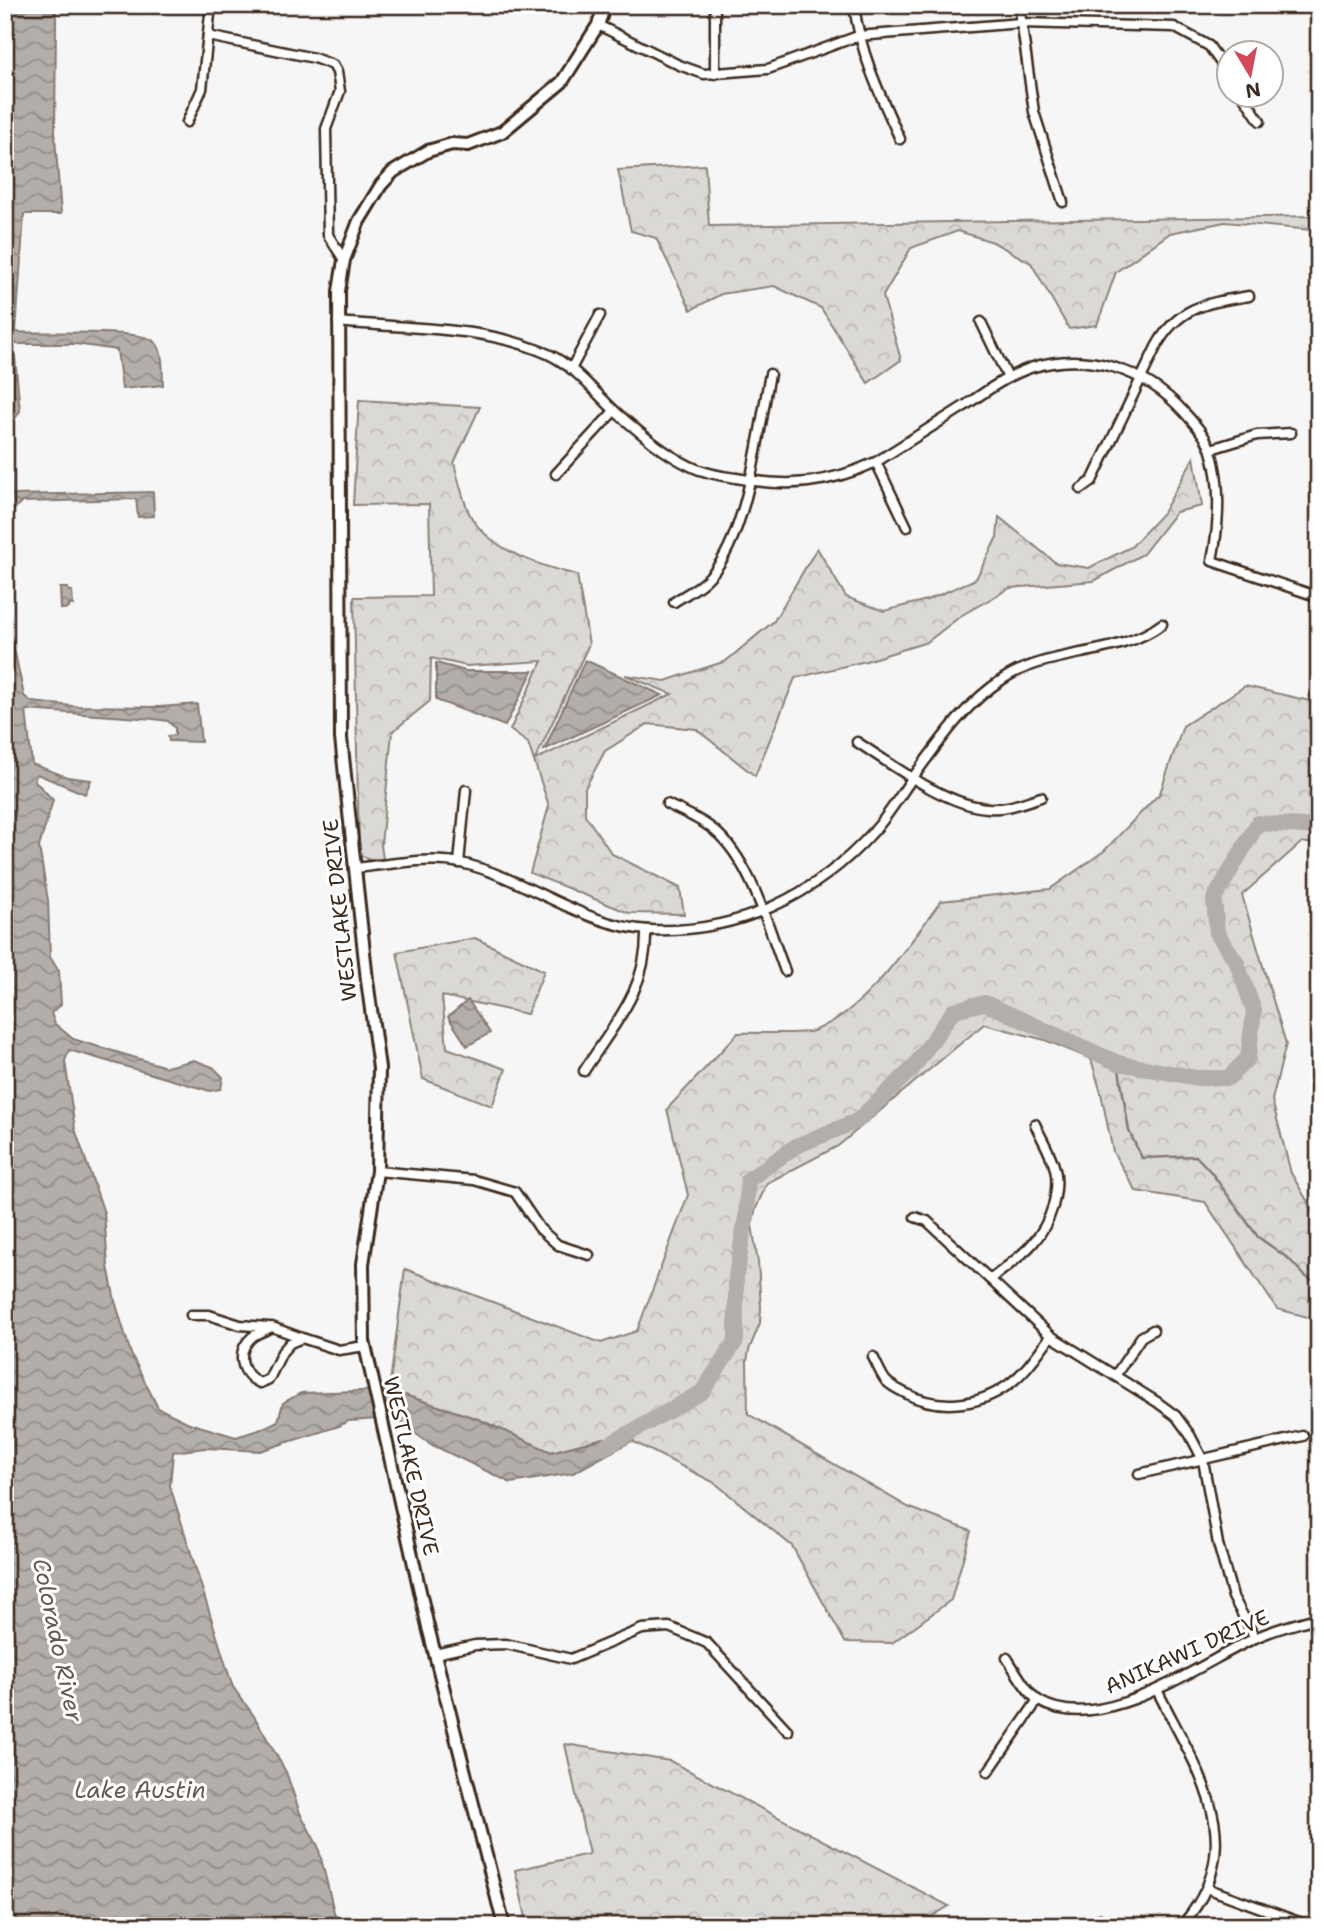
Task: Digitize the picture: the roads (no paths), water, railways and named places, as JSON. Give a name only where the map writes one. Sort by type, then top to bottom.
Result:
[{"type":"street","points":[[187,122],[202,89],[211,5]]},
{"type":"street","name":"WESTLAKE DRIVE","points":[[503,1926],[435,1654],[365,1346],[363,1264],[377,1171],[379,1068],[341,738],[339,290],[344,260],[359,221],[381,185],[393,172],[428,151],[452,144],[468,145],[502,132],[562,82],[598,24],[605,5]]},
{"type":"street","points":[[715,5],[715,74]]},
{"type":"street","points":[[854,5],[858,36],[876,87],[900,139]]},
{"type":"street","points":[[1019,5],[1034,112],[1063,202]]},
{"type":"street","points":[[598,24],[679,65],[704,74],[768,69],[858,36],[1021,23],[1174,27],[1209,46],[1216,56]]},
{"type":"street","points":[[208,36],[314,58],[333,65],[340,78],[340,91],[326,129],[328,235],[344,260]]},
{"type":"street","points":[[1251,108],[1260,121]]},
{"type":"street","points":[[1082,489],[1092,481],[1161,338],[1180,317],[1207,303],[1249,296]]},
{"type":"street","points":[[571,369],[600,315]]},
{"type":"street","points":[[338,322],[473,332],[550,355],[571,369],[614,411],[655,445],[691,466],[749,481],[795,484],[839,477],[876,462],[1008,378],[1032,368],[1083,362],[1109,365],[1143,378],[1177,404],[1192,420],[1211,449],[1216,472],[1219,517],[1212,561],[1319,597]]},
{"type":"street","points":[[981,322],[1008,378]]},
{"type":"street","points":[[674,602],[709,578],[720,564],[740,523],[770,374]]},
{"type":"street","points":[[556,474],[614,411]]},
{"type":"street","points":[[1211,449],[1257,435],[1291,433]]},
{"type":"street","points":[[876,462],[907,527]]},
{"type":"street","points":[[355,868],[404,863],[459,863],[484,870],[587,915],[646,930],[676,930],[734,921],[762,912],[807,890],[845,860],[875,830],[949,728],[970,705],[1006,677],[1048,662],[1121,643],[1162,624]]},
{"type":"street","points":[[857,742],[913,778],[975,807],[1001,808],[1041,797]]},
{"type":"street","points":[[459,863],[466,790]]},
{"type":"street","points":[[667,804],[700,820],[725,839],[745,868],[785,971]]},
{"type":"street","points":[[584,1071],[637,989],[645,960],[646,930]]},
{"type":"street","points":[[991,1279],[1035,1243],[1047,1226],[1056,1196],[1055,1166],[1035,1124]]},
{"type":"street","points":[[377,1171],[474,1180],[515,1192],[540,1229],[558,1245],[589,1255]]},
{"type":"street","points":[[915,1217],[927,1222],[1051,1336],[1176,1416],[1203,1460],[1218,1544],[1233,1597],[1255,1638]]},
{"type":"street","points":[[191,1315],[208,1315],[240,1325],[272,1327],[339,1350],[365,1346]]},
{"type":"street","points":[[272,1327],[251,1337],[242,1353],[244,1370],[250,1379],[260,1383],[269,1379],[282,1352],[290,1343],[302,1338]]},
{"type":"street","points":[[1115,1376],[1141,1337],[1153,1330]]},
{"type":"street","points":[[873,1357],[887,1381],[901,1391],[914,1398],[951,1405],[989,1396],[1006,1387],[1020,1376],[1051,1336]]},
{"type":"street","points":[[1139,1474],[1303,1436]]},
{"type":"street","name":"ANIKAWI DRIVE","points":[[1038,1700],[1068,1710],[1100,1710],[1157,1690],[1255,1638],[1319,1617]]},
{"type":"street","points":[[435,1654],[475,1645],[506,1644],[571,1659],[642,1629],[669,1628],[707,1643],[788,1731]]},
{"type":"street","points":[[988,1772],[1038,1700],[1007,1658]]},
{"type":"street","points":[[1157,1690],[1204,1784],[1214,1812],[1217,1836],[1216,1860],[1209,1889],[1181,1926]]},
{"type":"street","points":[[1209,1889],[1310,1926]]},
{"type":"water","name":"Lake Austin","points":[[5,5],[55,5],[56,18],[55,137],[61,214],[24,214],[16,332],[108,333],[142,337],[156,343],[163,367],[163,385],[122,389],[117,350],[75,344],[10,344],[15,357],[20,411],[11,425],[12,495],[153,492],[154,516],[138,517],[136,499],[22,502],[12,511],[11,634],[24,696],[32,702],[72,706],[160,707],[197,704],[201,742],[169,741],[168,736],[175,735],[175,728],[168,721],[26,710],[32,764],[67,777],[91,780],[85,794],[37,774],[34,780],[53,800],[39,847],[48,900],[50,957],[59,971],[61,1005],[51,1013],[55,1024],[73,1039],[166,1067],[194,1060],[213,1067],[223,1077],[221,1089],[210,1091],[69,1050],[65,1061],[75,1129],[104,1213],[108,1266],[131,1354],[158,1408],[189,1423],[236,1437],[278,1421],[283,1403],[301,1393],[389,1390],[478,1419],[551,1452],[604,1438],[632,1441],[573,1473],[511,1483],[430,1444],[394,1418],[348,1421],[260,1451],[205,1448],[173,1452],[170,1486],[233,1687],[254,1716],[286,1772],[300,1813],[318,1846],[335,1916],[341,1926],[5,1926]]},
{"type":"water","points":[[60,588],[72,591],[73,605],[69,605],[69,608],[61,609]]},
{"type":"water","points":[[585,660],[662,695],[544,750]]},
{"type":"water","points":[[436,663],[466,671],[533,671],[505,726],[436,700]]},
{"type":"water","points":[[468,1000],[490,1033],[467,1046],[448,1017]]},
{"type":"waterway","points":[[603,1448],[702,1392],[736,1341],[736,1276],[746,1217],[748,1180],[796,1146],[857,1121],[913,1068],[954,1010],[985,1003],[1118,1063],[1197,1078],[1228,1078],[1248,1058],[1254,1011],[1237,963],[1217,933],[1214,899],[1258,823],[1319,827]]},
{"type":"waterway","points":[[1118,1063],[1129,1131],[1142,1158],[1196,1156],[1211,1172],[1258,1237],[1289,1259],[1305,1276],[1319,1284]]},
{"type":"water label","name":"Colorado River","points":[[58,1640]]}]
